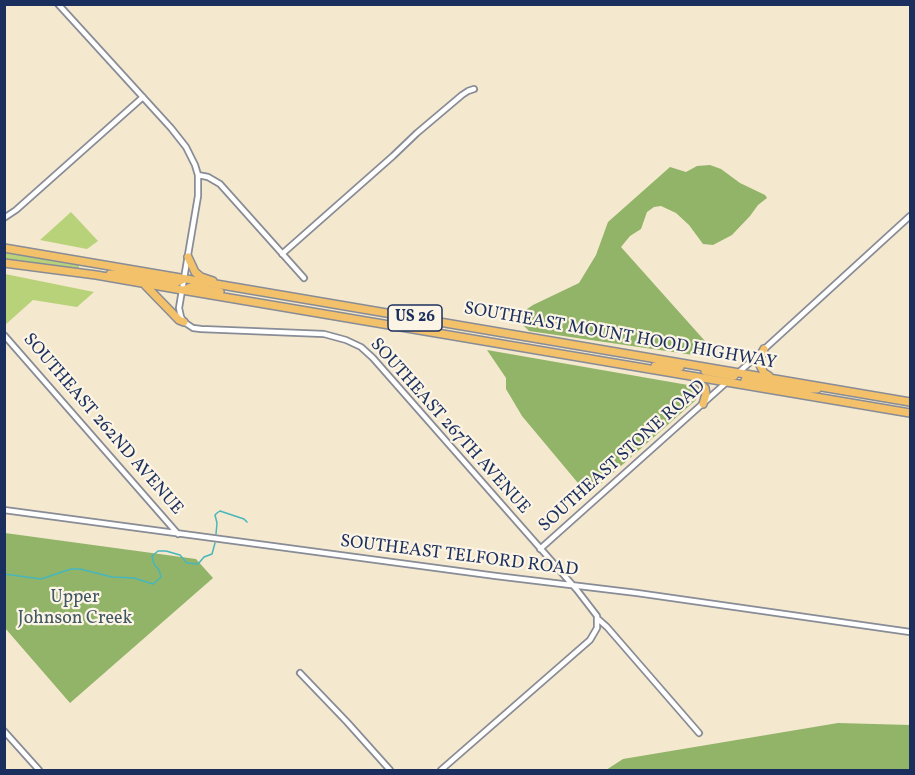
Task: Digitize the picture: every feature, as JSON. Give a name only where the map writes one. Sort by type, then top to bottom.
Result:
[{"type":"highway","name":"SOUTHEAST MOUNT HOOD HIGHWAY","points":[[4,248],[230,286],[733,377],[910,413]]},
{"type":"highway","points":[[188,257],[197,274],[230,286]]},
{"type":"highway","name":"SOUTHEAST MOUNT HOOD HIGHWAY","points":[[4,263],[96,275],[690,375],[771,378],[910,402]]},
{"type":"highway","points":[[96,275],[124,274],[175,282],[184,279]]},
{"type":"highway","points":[[144,283],[179,320],[184,322]]},
{"type":"highway","points":[[182,291],[190,287],[245,296],[273,294]]},
{"type":"highway","points":[[764,349],[759,360],[760,366],[771,378]]},
{"type":"highway","points":[[646,368],[658,365],[675,366],[799,388],[828,387]]},
{"type":"highway","points":[[690,375],[702,383],[705,388],[704,404]]},
{"type":"street","points":[[58,4],[182,141],[191,156],[198,175],[198,196],[179,308],[184,322]]},
{"type":"street","points":[[282,254],[417,133],[462,95],[474,89]]},
{"type":"street","points":[[4,218],[16,210],[143,97]]},
{"type":"street","points":[[198,175],[208,177],[220,184],[304,279]]},
{"type":"street","name":"SOUTHEAST STONE ROAD","points":[[540,549],[704,404],[910,216]]},
{"type":"street","name":"SOUTHEAST 267TH AVENUE","points":[[184,322],[201,329],[324,334],[361,347],[572,585],[594,611],[597,619]]},
{"type":"street","name":"SOUTHEAST 262ND AVENUE","points":[[4,335],[178,534]]},
{"type":"street","name":"SOUTHEAST TELFORD ROAD","points":[[4,510],[910,632]]},
{"type":"street","points":[[597,619],[607,627],[699,733]]},
{"type":"street","points":[[441,771],[590,640],[596,632],[597,619]]},
{"type":"street","points":[[300,673],[390,771]]},
{"type":"street","points":[[4,731],[39,771]]},
{"type":"green space","points":[[710,165],[721,169],[767,198],[732,235],[713,245],[703,244],[689,225],[676,213],[661,206],[654,207],[647,212],[641,229],[630,236],[621,247],[721,359],[529,331],[515,317],[533,305],[579,283],[596,255],[608,222],[670,167],[686,172],[697,166]]},
{"type":"green space","points":[[71,212],[98,241],[87,249],[40,240]]},
{"type":"green space","points":[[5,252],[79,265],[79,269],[5,259]]},
{"type":"green space","points":[[5,274],[94,292],[77,307],[33,300],[5,325]]},
{"type":"green space","points":[[487,350],[688,385],[698,391],[696,400],[588,495],[522,416],[506,389],[506,378]]},
{"type":"green space","name":"Upper Johnson Creek","points":[[5,533],[196,559],[213,578],[70,703],[5,628]]},
{"type":"green space","points":[[838,723],[910,725],[910,770],[606,770],[623,759]]},
{"type":"waterway","points":[[216,534],[215,515],[220,511],[247,522]]},
{"type":"waterway","points":[[4,574],[41,579],[71,569],[80,569],[112,577],[134,578],[153,584],[161,577],[152,556],[158,551],[180,555],[187,563],[198,564],[204,557],[212,554],[215,543]]}]
